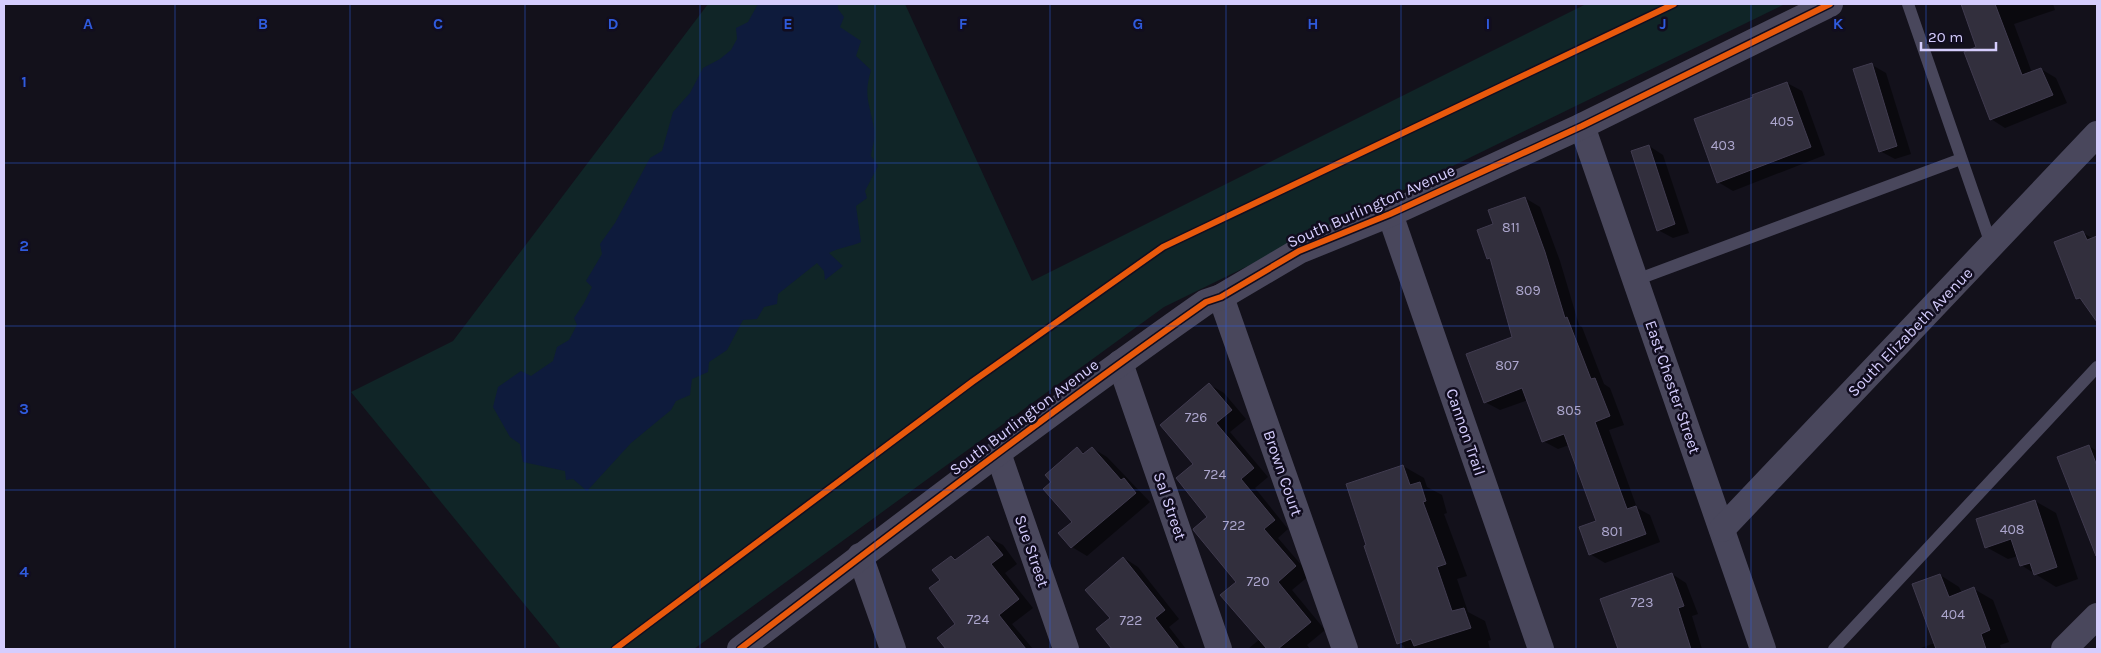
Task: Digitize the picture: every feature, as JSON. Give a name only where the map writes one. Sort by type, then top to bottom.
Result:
[{"type":"street","name":"South Burlington Avenue","points":[[740,649],[860,556],[1120,363],[1206,302],[1221,297],[1299,250],[1390,214],[1582,126],[1830,4]]},
{"type":"street","name":"East Chester Street","points":[[1582,126],[1763,649]]},
{"type":"street","name":"South Elizabeth Avenue","points":[[1722,529],[1992,247],[2097,134]]},
{"type":"street","name":"Cannon Trail","points":[[1390,214],[1541,649]]},
{"type":"street","name":"Brown Court","points":[[1221,297],[1345,649]]},
{"type":"street","name":"Sal Street","points":[[1120,363],[1219,649]]},
{"type":"street","name":"Sue Street","points":[[998,454],[1066,649]]},
{"type":"street","points":[[860,556],[893,649]]},
{"type":"street","points":[[2064,649],[2097,616]]},
{"type":"lane","points":[[1908,4],[1992,247]]},
{"type":"lane","points":[[1636,280],[1962,160]]},
{"type":"lane","points":[[1834,649],[2097,367]]},
{"type":"green space","points":[[708,4],[905,4],[1032,281],[1586,4],[1785,4],[1164,307],[694,649],[561,649],[351,392],[453,341]]},
{"type":"water","points":[[758,4],[838,4],[838,9],[844,17],[840,27],[861,41],[856,56],[871,70],[867,94],[874,132],[871,156],[878,166],[865,191],[867,198],[856,206],[861,242],[829,253],[843,266],[825,280],[824,271],[817,263],[778,294],[777,304],[764,307],[757,319],[743,320],[727,350],[709,362],[708,372],[692,379],[690,395],[676,401],[671,410],[631,443],[587,491],[573,479],[566,480],[565,471],[523,462],[520,444],[510,437],[493,407],[498,387],[521,371],[531,376],[553,361],[557,347],[569,340],[577,325],[574,318],[592,287],[586,281],[602,254],[600,244],[615,223],[650,158],[662,151],[673,112],[690,93],[703,68],[720,59],[731,50],[737,39],[736,28],[748,22]]},
{"type":"building","points":[[1961,4],[1995,4],[2022,75],[2041,68],[2053,95],[1990,120],[1964,52],[1976,47]]},
{"type":"building","points":[[1872,63],[1897,146],[1879,152],[1853,69]]},
{"type":"building","points":[[1787,82],[1811,147],[1717,183],[1694,119]]},
{"type":"building","points":[[1649,145],[1675,224],[1657,231],[1631,151]]},
{"type":"building","points":[[1525,197],[1545,252],[1565,318],[1567,317],[1591,379],[1595,378],[1610,416],[1595,422],[1627,509],[1636,506],[1646,534],[1589,555],[1579,527],[1596,521],[1564,434],[1542,442],[1522,388],[1484,403],[1466,354],[1512,337],[1490,258],[1487,259],[1477,230],[1493,224],[1488,210]]},
{"type":"building","points":[[2083,231],[2087,240],[2097,236],[2097,322],[2080,298],[2076,299],[2054,242]]},
{"type":"building","points":[[1209,383],[1232,410],[1216,423],[1254,468],[1241,479],[1275,520],[1264,529],[1296,566],[1278,582],[1311,622],[1278,649],[1267,649],[1220,595],[1236,582],[1193,529],[1207,517],[1176,478],[1193,464],[1160,425]]},
{"type":"building","points":[[2089,445],[2097,466],[2096,556],[2057,457]]},
{"type":"building","points":[[1077,447],[1083,454],[1092,447],[1121,480],[1124,478],[1136,493],[1071,548],[1058,533],[1072,522],[1043,489],[1051,482],[1045,475]]},
{"type":"building","points":[[1403,465],[1410,485],[1420,482],[1426,501],[1423,502],[1446,564],[1437,567],[1452,611],[1464,608],[1471,628],[1414,646],[1411,639],[1397,644],[1364,546],[1366,545],[1346,484]]},
{"type":"building","points":[[2035,500],[2057,567],[2034,575],[2030,563],[2020,566],[2011,539],[1985,548],[1976,519]]},
{"type":"building","points":[[988,536],[1003,555],[991,564],[1019,599],[999,615],[1026,649],[946,649],[937,638],[955,624],[929,588],[940,580],[932,570],[951,556],[955,560]]},
{"type":"building","points":[[1123,557],[1165,610],[1155,618],[1179,649],[1112,649],[1096,629],[1110,618],[1085,590]]},
{"type":"building","points":[[1672,573],[1684,606],[1678,608],[1691,649],[1618,649],[1600,599]]},
{"type":"building","points":[[1940,574],[1949,597],[1974,587],[1990,630],[1981,634],[1986,649],[1936,649],[1912,584]]},
{"type":"cycle path","points":[[615,649],[972,382],[1163,247],[1674,4]]},
{"type":"cycle path","points":[[740,649],[1030,429],[1206,302],[1221,297],[1299,251],[1390,214],[1582,126],[1830,4]]}]
